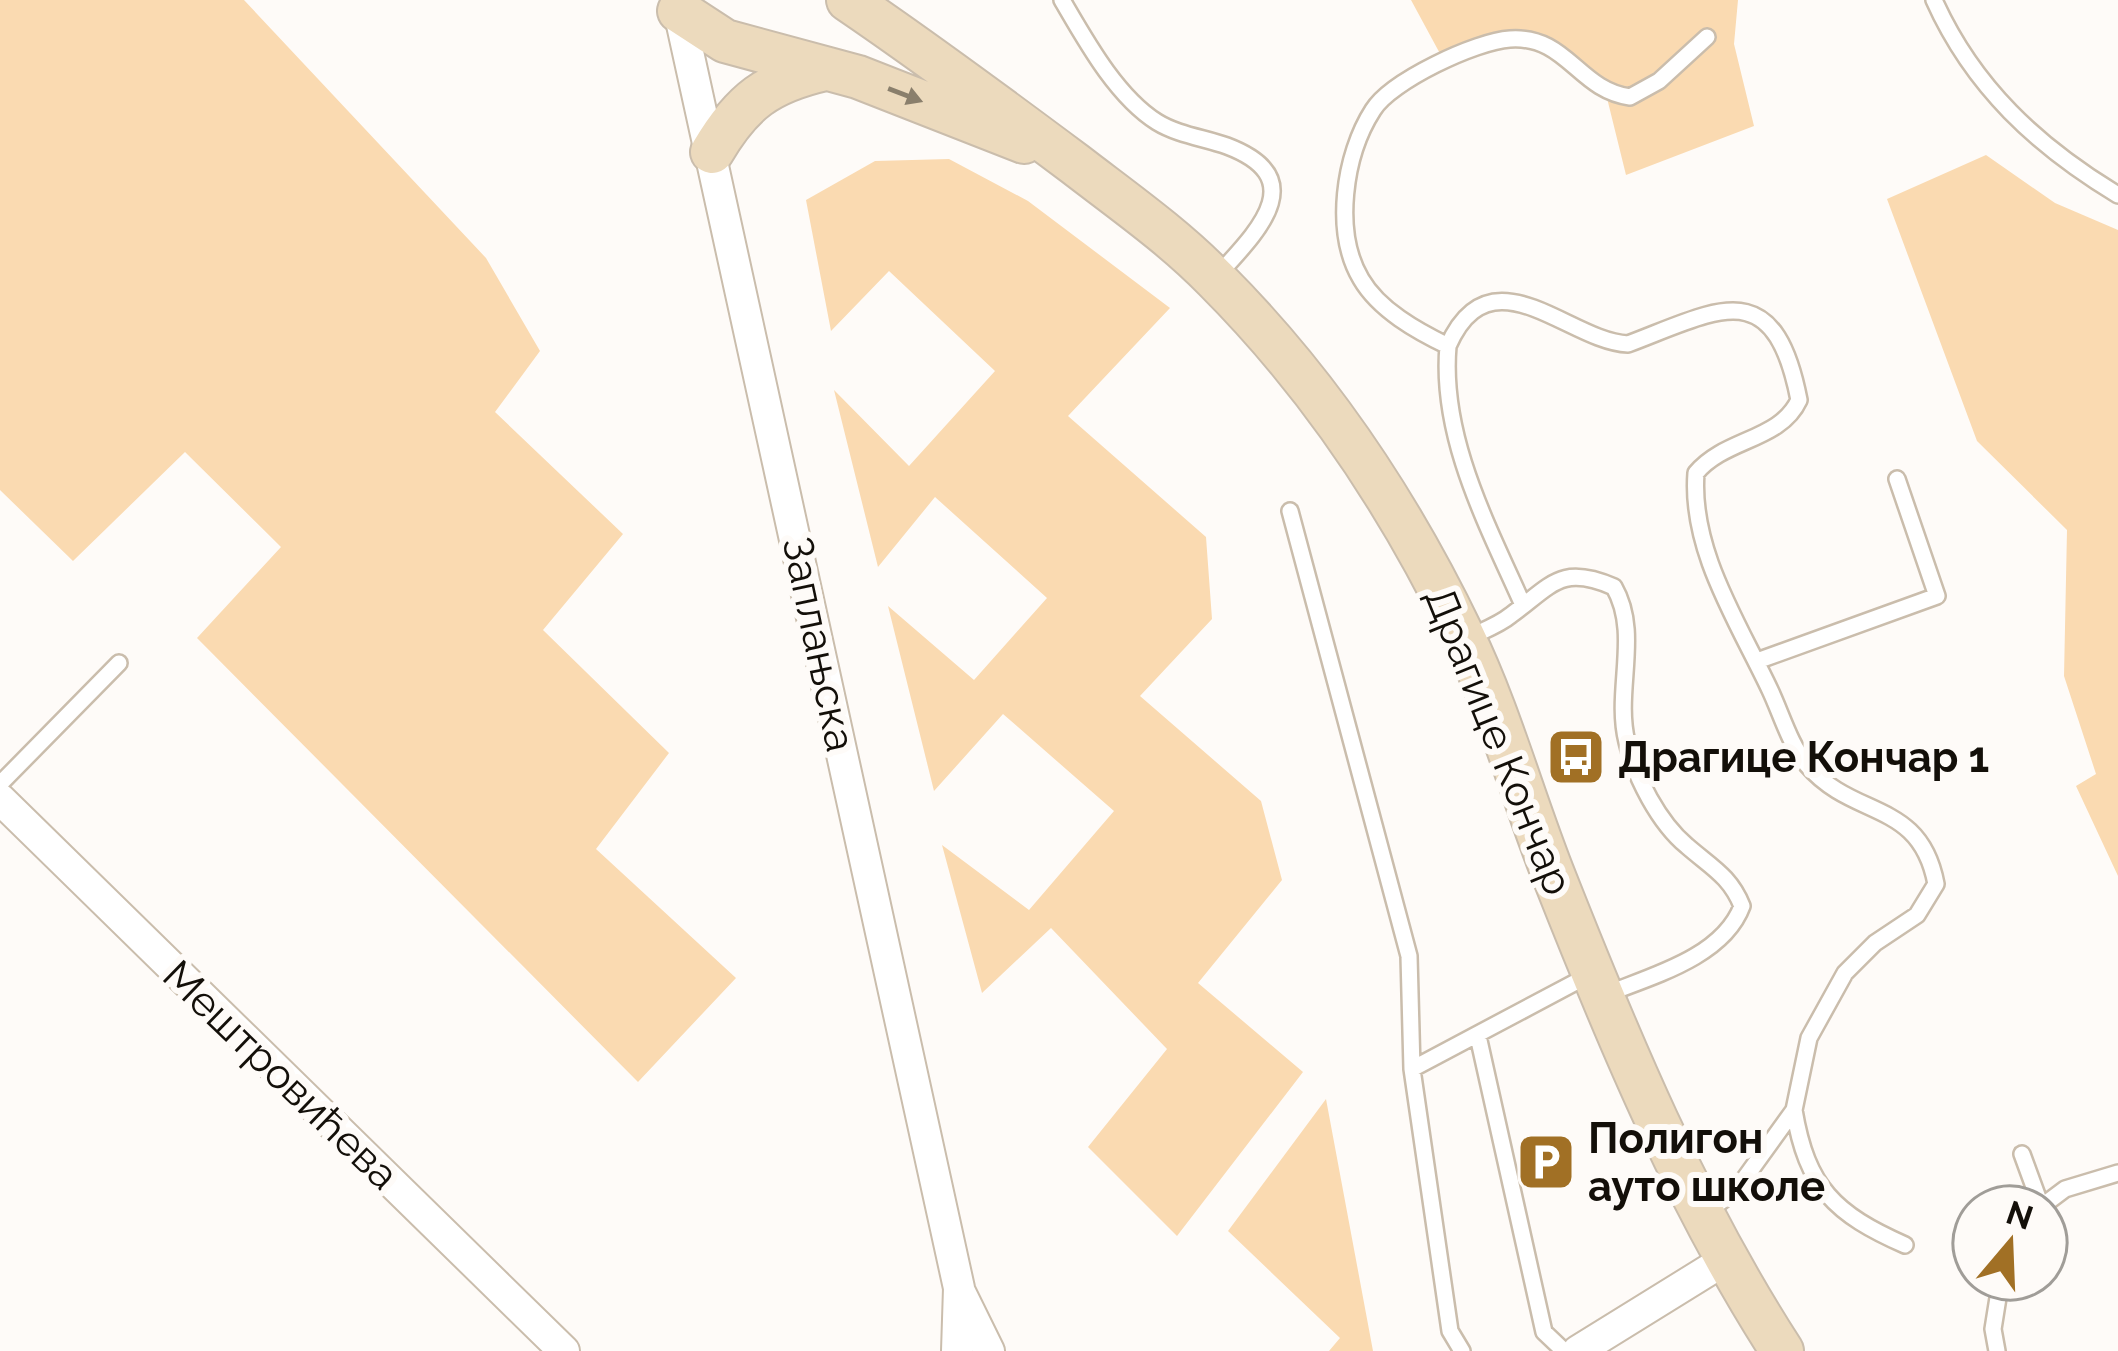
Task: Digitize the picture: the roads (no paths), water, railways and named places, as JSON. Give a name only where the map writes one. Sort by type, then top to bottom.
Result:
[{"type":"main road","name":"Драгице Кончар","points":[[848,0],[1054,148],[1215,278],[1340,424],[1423,556],[1465,639],[1599,984],[1725,1260],[1782,1351]]},
{"type":"main road","name":"Драгице Кончар","points":[[683,4],[725,40],[828,68],[1021,141],[1054,148]]},
{"type":"main road","points":[[712,152],[741,107],[759,91],[828,68]]},
{"type":"street","name":"Заплањска","points":[[683,4],[958,1288],[957,1351]]},
{"type":"street","name":"Мештровићева","points":[[0,799],[564,1351]]},
{"type":"street","points":[[1578,1351],[1725,1260]]},
{"type":"street","name":"Заплањска","points":[[958,1288],[989,1351]]},
{"type":"lane","points":[[1062,0],[1088,45],[1148,115],[1171,129],[1251,156],[1269,176],[1273,190],[1267,217],[1215,278]]},
{"type":"lane","points":[[1934,0],[1959,52],[2003,108],[2060,157],[2118,195]]},
{"type":"lane","points":[[1707,37],[1659,81],[1630,97],[1598,91],[1563,55],[1536,41],[1509,39],[1444,61],[1374,107],[1349,174],[1349,247],[1361,280],[1387,308],[1448,346],[1467,314],[1513,303],[1540,307],[1613,344],[1628,344],[1727,307],[1754,314],[1778,336],[1799,400],[1793,412],[1782,424],[1718,450],[1696,473],[1694,498],[1699,530],[1804,762],[1852,799],[1906,824],[1932,860],[1936,884],[1917,915],[1875,943],[1845,973],[1809,1038],[1794,1110],[1799,1144],[1817,1186],[1856,1221],[1905,1245]]},
{"type":"lane","name":"Драгице Кончар","points":[[1448,346],[1446,375],[1462,465],[1523,605]]},
{"type":"lane","points":[[1757,661],[1937,596],[1897,479]]},
{"type":"lane","points":[[1290,511],[1409,956],[1412,1070],[1450,1331],[1462,1351]]},
{"type":"lane","points":[[1412,1070],[1599,984],[1712,946],[1734,928],[1742,906],[1733,883],[1683,843],[1635,766],[1625,738],[1627,609],[1614,587],[1574,575],[1552,582],[1465,639]]},
{"type":"lane","points":[[0,784],[119,663]]},
{"type":"lane","points":[[1478,1036],[1544,1332],[1564,1351]]},
{"type":"lane","points":[[1703,1215],[1737,1189],[1794,1110]]},
{"type":"lane","points":[[2022,1154],[2033,1183]]},
{"type":"lane","points":[[2070,1188],[2118,1173]]},
{"type":"lane","points":[[1997,1303],[1993,1329],[1997,1351]]},
{"type":"place","name":"Драгице Кончар 1","points":[[1576,757]]},
{"type":"place","name":"Полигон ауто школе","points":[[1546,1162]]}]
